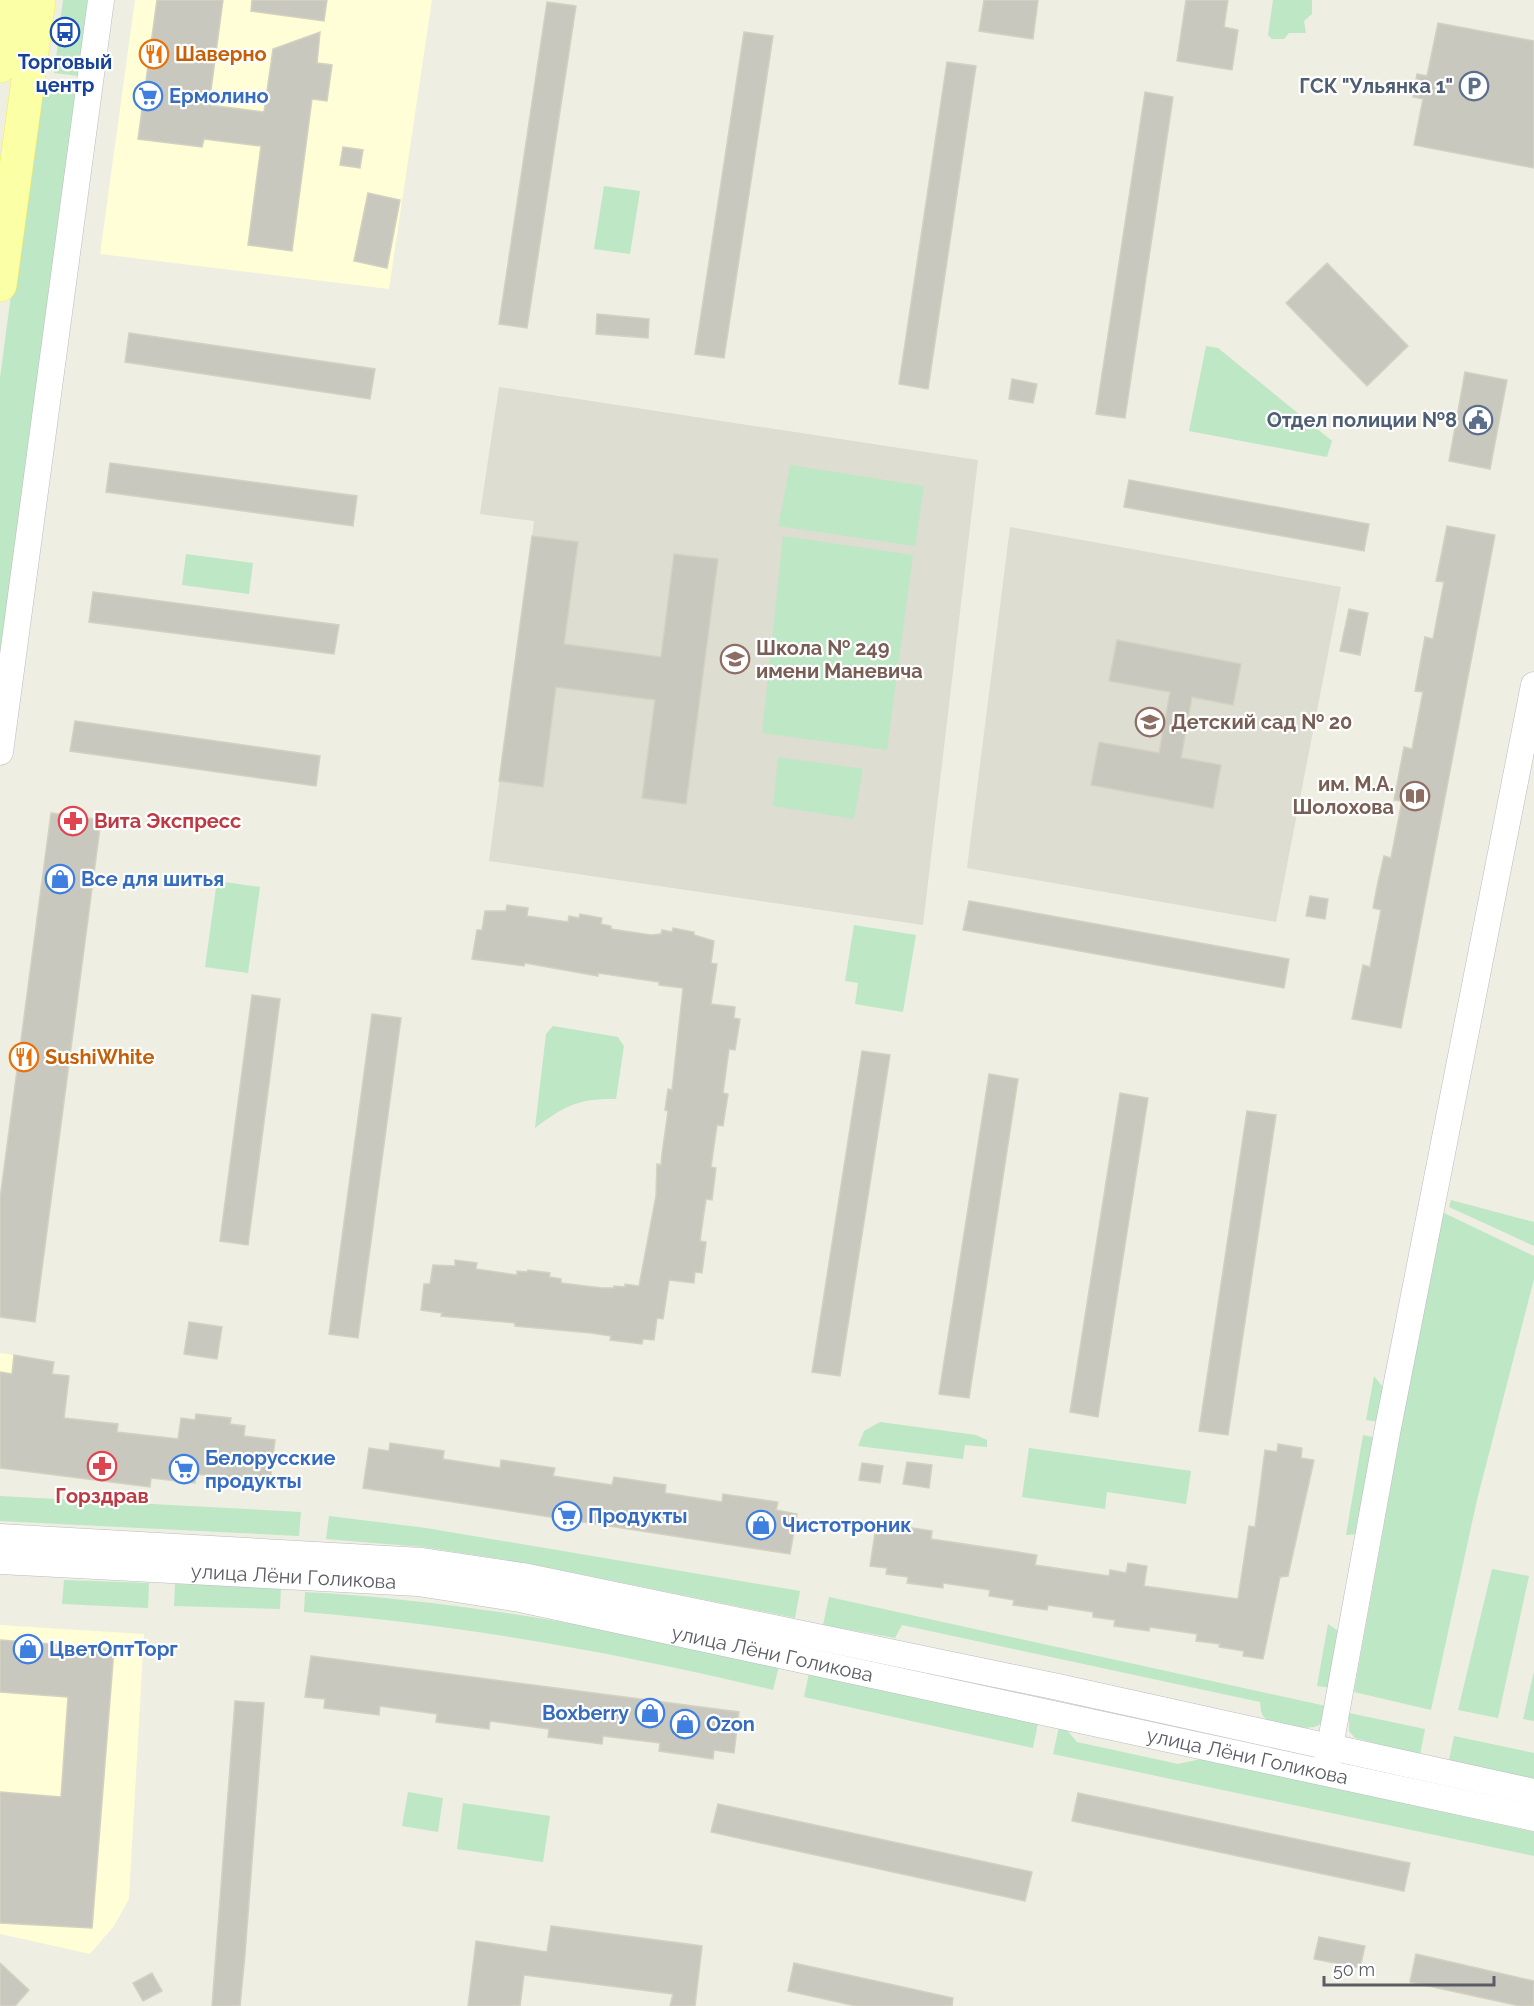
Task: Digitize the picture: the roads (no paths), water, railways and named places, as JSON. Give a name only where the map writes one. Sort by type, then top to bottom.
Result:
[{"type":"main road","points":[[0,66],[9,0]]},
{"type":"main road","points":[[0,285],[39,0]]},
{"type":"street","points":[[0,752],[101,0]]},
{"type":"street","points":[[1325,1772],[1387,1433],[1534,686]]},
{"type":"street","name":"улица Лёни Голикова","points":[[0,1537],[422,1561],[524,1576],[1534,1792]]},
{"type":"street","name":"улица Лёни Голикова","points":[[0,1562],[418,1583],[520,1599],[1534,1818]]},
{"type":"place","name":"Торговый центр","points":[[65,32]]},
{"type":"place","name":"Шаверно","points":[[154,54]]},
{"type":"place","name":"ГСК \"Ульянка 1\"","points":[[1474,86]]},
{"type":"place","name":"Ермолино","points":[[148,96]]},
{"type":"place","name":"Отдел полиции №8","points":[[1478,420]]},
{"type":"place","name":"Школа № 249 имени Маневича","points":[[735,659]]},
{"type":"place","name":"Детский сад № 20","points":[[1150,722]]},
{"type":"place","name":"им. М.А. Шолохова","points":[[1415,796]]},
{"type":"place","name":"Вита Экспресс","points":[[73,821]]},
{"type":"place","name":"Все для шитья","points":[[60,879]]},
{"type":"place","name":"SushiWhite","points":[[24,1057]]},
{"type":"place","name":"Горздрав","points":[[102,1466]]},
{"type":"place","name":"Белорусские продукты","points":[[184,1469]]},
{"type":"place","name":"Продукты","points":[[567,1516]]},
{"type":"place","name":"Чистотроник","points":[[761,1525]]},
{"type":"place","name":"ЦветОптТорг","points":[[28,1649]]},
{"type":"place","name":"Boxberry","points":[[650,1713]]},
{"type":"place","name":"Ozon","points":[[685,1724]]}]
